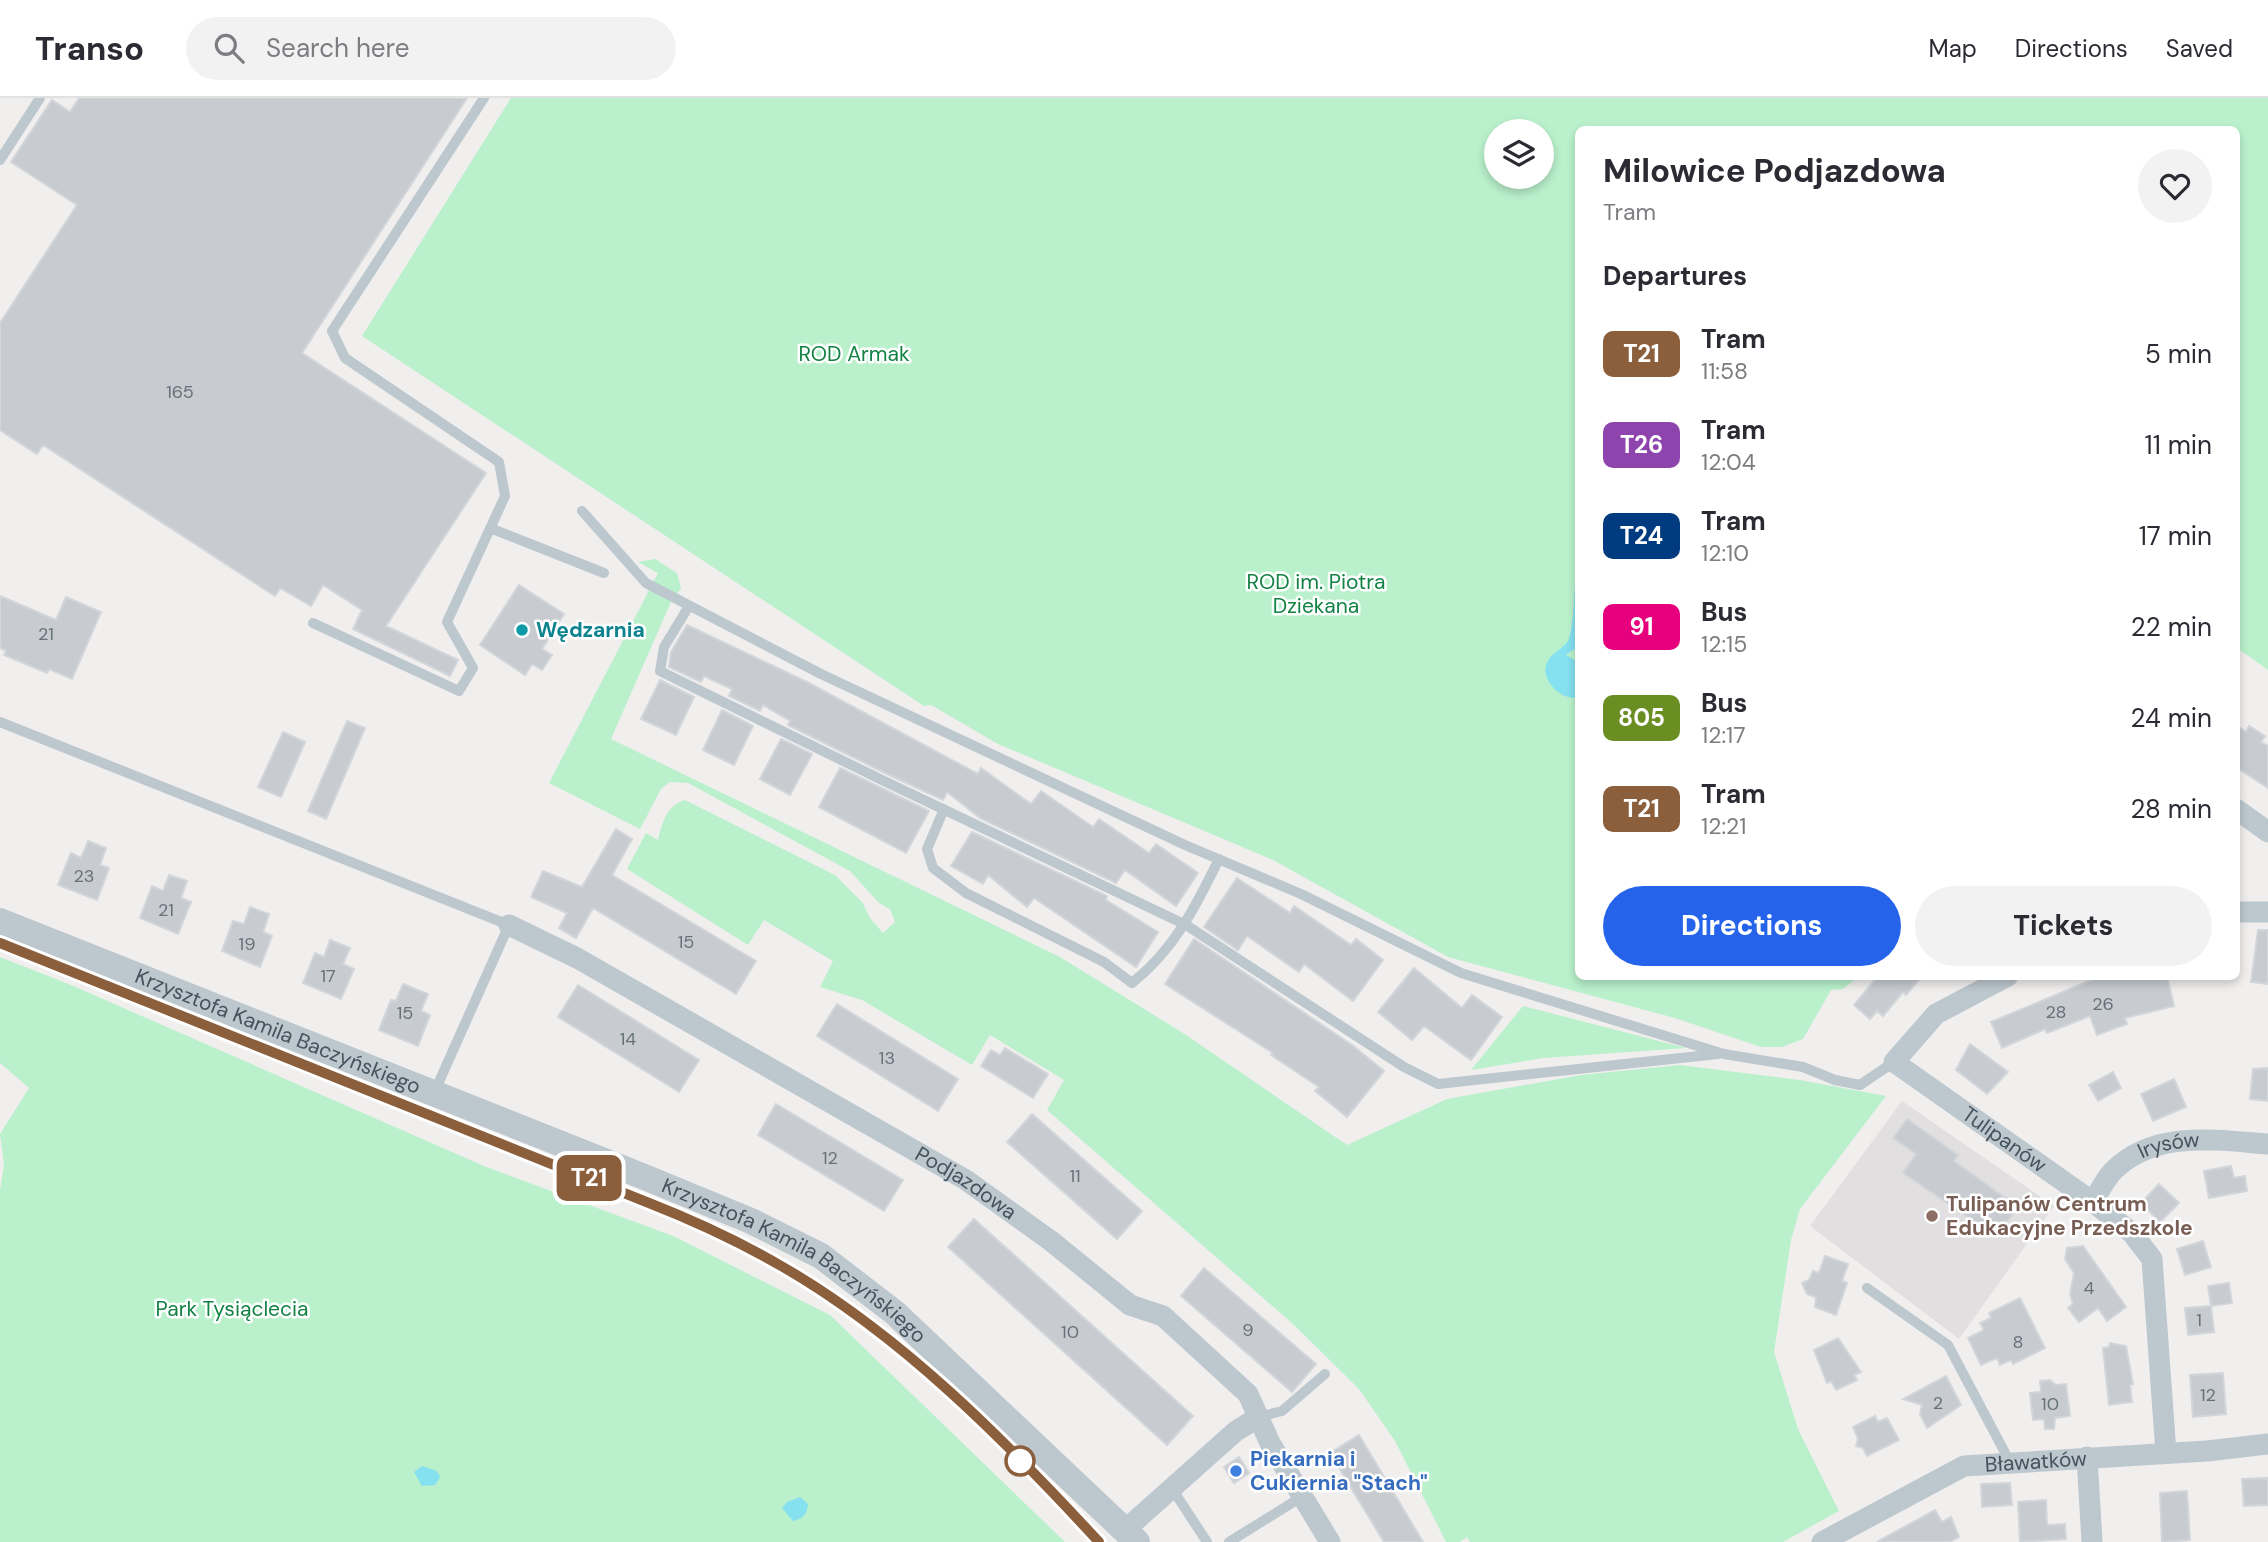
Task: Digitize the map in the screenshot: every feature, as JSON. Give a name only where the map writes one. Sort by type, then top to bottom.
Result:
[{"type":"street","points":[[2240,812],[2268,832]]},
{"type":"street","points":[[2240,912],[2268,912]]},
{"type":"street","name":"Krzysztofa Kamila Baczyńskiego","points":[[0,921],[751,1221],[821,1256],[895,1313],[1131,1535]]},
{"type":"street","name":"Podjazdowa","points":[[509,925],[577,958],[966,1180],[1051,1241],[1130,1305],[1163,1316],[1237,1380],[1259,1417],[1270,1443],[1330,1542]]},
{"type":"street","points":[[1894,1062],[1936,1014],[2000,980]]},
{"type":"street","name":"Tulipanów","points":[[1894,1062],[2093,1202],[2132,1233],[2152,1259],[2166,1453]]},
{"type":"street","name":"Irysów","points":[[2093,1202],[2113,1171],[2138,1152],[2186,1139],[2268,1144]]},
{"type":"street","points":[[1131,1535],[1171,1488],[1236,1431],[1259,1417]]},
{"type":"street","name":"Bławatków","points":[[1822,1542],[1964,1466],[2268,1444]]},
{"type":"street","points":[[2087,1457],[2092,1542]]},
{"type":"lane","points":[[0,160],[40,98]]},
{"type":"lane","points":[[313,623],[459,691],[473,668],[447,622],[505,496],[499,462],[345,358],[332,331],[484,98]]},
{"type":"lane","points":[[582,511],[646,583],[689,606],[907,715],[1301,894],[1461,973],[1724,1054],[1803,1067],[1835,1080],[1860,1085],[1894,1062]]},
{"type":"lane","points":[[490,528],[604,573]]},
{"type":"lane","points":[[689,606],[664,647],[660,671],[1186,925],[1404,1067],[1438,1084],[1724,1054]]},
{"type":"lane","points":[[0,722],[509,925],[434,1093]]},
{"type":"lane","points":[[944,809],[927,849],[933,868],[966,893],[1104,962],[1132,983],[1148,970],[1186,925],[1219,859]]},
{"type":"lane","points":[[1867,1288],[1948,1345],[2011,1464]]},
{"type":"lane","points":[[1259,1417],[1282,1411],[1325,1374]]},
{"type":"lane","points":[[1171,1488],[1207,1542]]},
{"type":"lane","points":[[1229,1542],[1303,1496]]},
{"type":"shaded area","name":"Tulipanów Centrum Edukacyjne Przedszkole","points":[[1902,1101],[2054,1206],[1959,1339],[1810,1226]]},
{"type":"green space","points":[[511,98],[2268,98],[2268,670],[2240,650],[2240,126],[1575,126],[1575,980],[1854,980],[1843,989],[1831,990],[1803,1039],[1782,1047],[1761,1047],[1675,1018],[1448,957],[1273,860],[998,744],[931,705],[924,706],[362,336]]},
{"type":"green space","points":[[655,559],[677,573],[681,588],[671,602],[611,739],[1060,957],[1183,1033],[1347,1145],[1447,1099],[1581,1075],[1680,1065],[1800,1080],[1886,1096],[1800,1209],[1791,1240],[1774,1352],[1798,1429],[1839,1511],[1783,1542],[1470,1542],[1467,1537],[1460,1542],[1446,1542],[1395,1441],[1359,1389],[1293,1324],[1047,1110],[1064,1080],[990,1035],[972,1065],[862,1000],[820,987],[833,961],[764,920],[748,945],[627,869],[646,833],[658,840],[670,810],[685,800],[835,875],[862,902],[870,918],[883,933],[895,922],[890,909],[879,903],[850,871],[688,783],[670,782],[661,789],[640,829],[549,783],[658,573],[638,562]]},
{"type":"green space","name":"Park Tysiąclecia","points":[[0,957],[71,985],[484,1166],[673,1236],[830,1315],[1065,1542],[0,1542],[0,1190],[4,1165],[0,1134],[29,1088],[0,1063]]},
{"type":"green space","points":[[1523,1006],[1686,1048],[1544,1058],[1471,1070]]},
{"type":"water","points":[[1575,587],[1575,650],[1566,655],[1575,660],[1575,698],[1572,698],[1554,689],[1545,671],[1548,661],[1568,641]]},
{"type":"water","points":[[422,1466],[437,1471],[440,1477],[435,1485],[422,1486],[414,1472]]},
{"type":"water","points":[[800,1497],[808,1504],[807,1511],[804,1516],[793,1521],[782,1508],[787,1502]]},
{"type":"building","points":[[79,98],[467,98],[302,353],[486,473],[386,626],[458,660],[450,676],[353,629],[362,610],[323,585],[311,606],[280,588],[275,596],[43,445],[37,454],[0,430],[0,323],[77,205],[11,162],[52,100],[70,112]]},
{"type":"building","name":"Wędzarnia","points":[[519,585],[564,614],[542,649],[552,655],[542,670],[532,664],[525,675],[480,645]]},
{"type":"building","points":[[0,596],[56,620],[66,597],[101,612],[72,679],[49,669],[47,673],[4,655],[6,651],[0,648]]},
{"type":"building","points":[[687,625],[807,682],[978,774],[981,768],[1031,804],[1041,791],[1093,827],[1099,819],[1149,853],[1156,844],[1198,873],[1176,906],[1125,870],[1116,883],[980,818],[947,792],[943,800],[885,773],[788,725],[790,721],[763,705],[760,711],[729,696],[732,689],[704,676],[701,682],[669,667],[671,652]]},
{"type":"building","points":[[660,680],[694,697],[676,735],[641,719]]},
{"type":"building","points":[[722,710],[753,726],[734,765],[703,750]]},
{"type":"building","points":[[347,721],[365,728],[326,819],[308,811]]},
{"type":"building","points":[[2249,726],[2265,736],[2261,742],[2268,746],[2268,788],[2240,770],[2240,728],[2246,732]]},
{"type":"building","points":[[283,732],[305,742],[281,797],[258,787]]},
{"type":"building","points":[[781,739],[812,754],[790,795],[760,779]]},
{"type":"building","points":[[840,768],[929,811],[906,853],[819,807]]},
{"type":"building","points":[[616,829],[632,839],[612,875],[756,961],[736,994],[593,908],[576,938],[559,928],[567,913],[531,897],[543,871],[582,887]]},
{"type":"building","points":[[972,832],[1107,896],[1106,900],[1158,932],[1136,967],[1034,898],[1027,907],[988,875],[983,884],[951,866]]},
{"type":"building","points":[[88,841],[106,848],[100,865],[109,868],[97,900],[58,885],[71,853],[81,858]]},
{"type":"building","points":[[169,875],[187,881],[181,898],[191,902],[178,934],[140,918],[152,886],[163,891]]},
{"type":"building","points":[[1237,878],[1290,913],[1294,906],[1351,945],[1356,939],[1383,960],[1353,1001],[1304,964],[1299,972],[1247,936],[1238,950],[1204,927]]},
{"type":"building","points":[[250,907],[269,914],[263,932],[272,936],[260,967],[222,951],[233,921],[244,924]]},
{"type":"building","points":[[2258,930],[2268,930],[2268,984],[2251,982]]},
{"type":"building","points":[[1194,939],[1352,1045],[1384,1071],[1347,1117],[1315,1091],[1319,1087],[1271,1055],[1273,1053],[1165,984]]},
{"type":"building","points":[[330,940],[350,948],[343,964],[354,969],[341,999],[303,983],[315,953],[324,957]]},
{"type":"building","points":[[1414,968],[1462,1008],[1472,995],[1502,1017],[1471,1060],[1424,1026],[1412,1040],[1378,1012]]},
{"type":"building","points":[[1875,980],[1919,980],[1906,995],[1903,992],[1883,1016],[1877,1011],[1870,1019],[1854,1005]]},
{"type":"building","points":[[2091,980],[2168,980],[2174,1006],[2125,1018],[2127,1024],[2097,1035],[2090,1016],[2047,1033],[2045,1029],[2002,1048],[1991,1022]]},
{"type":"building","points":[[403,984],[428,994],[421,1011],[430,1015],[418,1046],[379,1030],[391,1000],[396,1001]]},
{"type":"building","points":[[578,985],[699,1060],[679,1092],[558,1017]]},
{"type":"building","points":[[837,1004],[958,1079],[938,1111],[817,1036]]},
{"type":"building","points":[[1970,1044],[2008,1072],[1987,1094],[1956,1070]]},
{"type":"building","points":[[1005,1048],[1048,1074],[1033,1098],[981,1066],[991,1050],[1000,1055]]},
{"type":"building","points":[[2268,1068],[2268,1101],[2250,1099],[2253,1069]]},
{"type":"building","points":[[2113,1072],[2121,1088],[2098,1101],[2089,1085]]},
{"type":"building","points":[[2174,1079],[2186,1107],[2153,1121],[2141,1094]]},
{"type":"building","points":[[776,1104],[903,1180],[884,1211],[758,1135]]},
{"type":"building","points":[[1032,1114],[1142,1211],[1117,1239],[1007,1142]]},
{"type":"building","points":[[1907,1119],[1958,1155],[1954,1161],[2018,1207],[1996,1236],[1903,1173],[1916,1154],[1893,1138]]},
{"type":"building","points":[[2231,1166],[2234,1178],[2245,1176],[2247,1191],[2209,1198],[2204,1171]]},
{"type":"building","points":[[2159,1184],[2179,1203],[2160,1222],[2141,1203]]},
{"type":"building","points":[[974,1219],[1193,1416],[1167,1445],[948,1247]]},
{"type":"building","points":[[2203,1241],[2211,1267],[2185,1275],[2177,1249]]},
{"type":"building","points":[[2083,1246],[2126,1307],[2107,1321],[2098,1308],[2079,1322],[2068,1308],[2073,1304],[2070,1294],[2074,1273],[2065,1259],[2067,1248]]},
{"type":"building","points":[[1825,1256],[1848,1264],[1842,1281],[1847,1283],[1836,1315],[1815,1307],[1816,1297],[1807,1294],[1802,1283],[1809,1280],[1813,1271],[1819,1273]]},
{"type":"building","points":[[1204,1268],[1316,1364],[1292,1392],[1181,1296]]},
{"type":"building","points":[[2229,1283],[2232,1303],[2211,1306],[2208,1286]]},
{"type":"building","points":[[2020,1298],[2045,1348],[2013,1364],[2011,1360],[2000,1365],[1997,1358],[1981,1365],[1968,1338],[1984,1330],[1980,1323],[1991,1318],[1989,1313]]},
{"type":"building","points":[[2211,1306],[2214,1332],[2188,1335],[2185,1308]]},
{"type":"building","points":[[1838,1338],[1861,1372],[1854,1375],[1857,1380],[1836,1390],[1831,1381],[1827,1383],[1814,1350]]},
{"type":"building","points":[[2110,1343],[2126,1346],[2133,1384],[2130,1385],[2132,1402],[2109,1405],[2103,1348],[2109,1347]]},
{"type":"building","points":[[2223,1373],[2226,1414],[2193,1417],[2190,1375]]},
{"type":"building","points":[[1946,1376],[1961,1405],[1927,1428],[1920,1414],[1922,1405],[1903,1399]]},
{"type":"building","points":[[2050,1380],[2056,1385],[2066,1384],[2070,1416],[2055,1418],[2054,1429],[2045,1429],[2044,1419],[2033,1420],[2030,1393],[2041,1392],[2040,1381]]},
{"type":"building","points":[[1875,1416],[1878,1422],[1887,1418],[1899,1440],[1867,1456],[1863,1448],[1856,1446],[1858,1439],[1853,1427]]},
{"type":"building","points":[[1359,1435],[1423,1542],[1384,1542],[1330,1453]]},
{"type":"building","name":"Piekarnia i Cukiernia \"Stach\"","points":[[1239,1457],[1249,1473],[1234,1483],[1224,1467]]},
{"type":"building","points":[[2268,1478],[2268,1505],[2244,1506],[2242,1479]]},
{"type":"building","points":[[2010,1483],[2012,1505],[1982,1507],[1981,1484]]},
{"type":"building","points":[[2187,1491],[2190,1540],[2162,1542],[2160,1493]]},
{"type":"building","points":[[2046,1500],[2047,1525],[2065,1524],[2066,1539],[2020,1542],[2018,1502]]},
{"type":"building","points":[[1935,1510],[1942,1522],[1951,1517],[1959,1537],[1950,1542],[1877,1542]]},
{"type":"tram line","points":[[0,943],[674,1213],[757,1252],[828,1295],[911,1358],[990,1429],[1099,1542]]},
{"type":"tram line","name":"T21","points":[[0,943],[649,1203],[741,1243],[858,1316],[914,1361],[1060,1500],[1099,1542]]},
{"type":"place","name":"Wędzarnia","points":[[522,630]]},
{"type":"place","name":"Tulipanów Centrum Edukacyjne Przedszkole","points":[[1932,1216]]},
{"type":"place","name":"Piekarnia i Cukiernia \"Stach\"","points":[[1236,1471]]},
{"type":"park label","name":"ROD Armak","points":[[854,354]]},
{"type":"park label","name":"ROD im. Piotra Dziekana","points":[[1316,594]]}]
